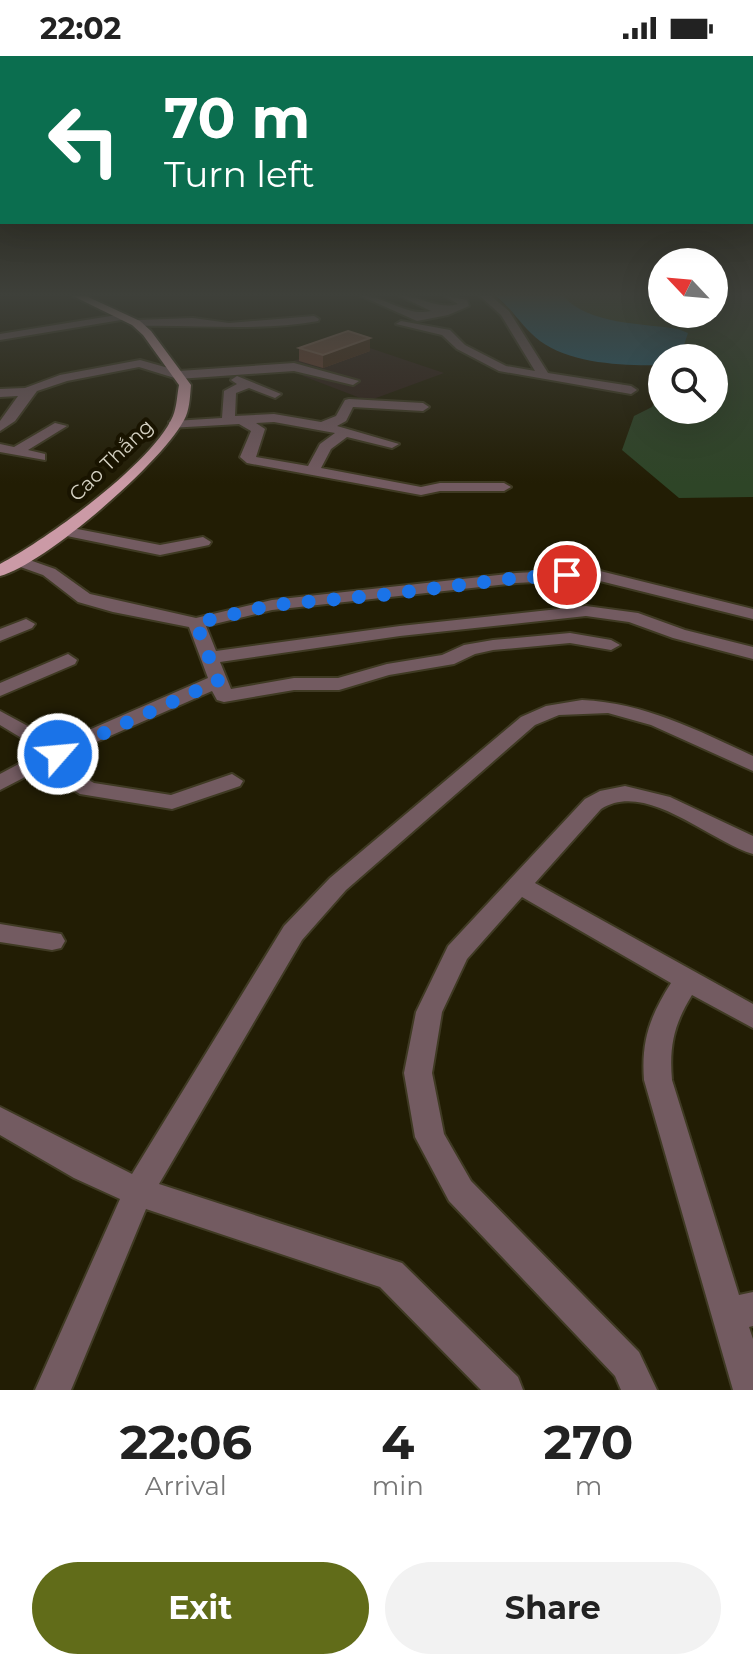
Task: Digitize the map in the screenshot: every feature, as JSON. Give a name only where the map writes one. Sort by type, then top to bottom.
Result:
[{"type":"main road","points":[[163,358],[178,375]]},
{"type":"main road","name":"Cao Thắng","points":[[0,571],[21,562],[135,470],[181,415],[185,385],[178,375]]},
{"type":"street","points":[[482,358],[503,369],[631,390]]},
{"type":"street","points":[[533,358],[542,373]]},
{"type":"street","points":[[0,403],[24,397],[49,382],[133,363],[152,364],[178,375],[294,367],[353,381]]},
{"type":"street","points":[[233,420],[230,391],[241,382],[275,394]]},
{"type":"street","points":[[0,393],[24,397]]},
{"type":"street","points":[[0,427],[12,420],[24,397]]},
{"type":"street","points":[[321,426],[341,418],[349,403],[423,407]]},
{"type":"street","points":[[174,425],[274,418],[392,444]]},
{"type":"street","points":[[233,420],[258,429],[247,457],[421,491],[440,487],[504,487]]},
{"type":"street","points":[[15,452],[60,426]]},
{"type":"street","points":[[313,470],[325,447],[345,432]]},
{"type":"street","points":[[0,448],[40,457]]},
{"type":"street","points":[[62,531],[160,550],[203,542]]},
{"type":"street","points":[[21,562],[49,572],[84,598],[113,607],[196,623],[272,605],[516,578],[592,574],[752,615]]},
{"type":"street","points":[[209,658],[415,629],[586,611],[632,617],[679,634],[753,653]]},
{"type":"street","points":[[196,623],[221,688]]},
{"type":"street","points":[[0,636],[26,624]]},
{"type":"street","points":[[0,783],[58,754],[221,688],[339,684],[387,670],[447,660],[470,649],[493,645],[570,638],[611,645]]},
{"type":"street","points":[[0,690],[68,660]]},
{"type":"street","points":[[53,1390],[138,1192],[293,933],[338,884],[528,721],[557,709],[590,707],[620,710],[651,719],[753,764]]},
{"type":"street","points":[[0,717],[32,732],[58,754],[70,778],[88,789],[164,802],[183,800],[232,781]]},
{"type":"street","points":[[639,1390],[627,1364],[460,1191],[430,1137],[418,1073],[429,1012],[457,953],[593,804],[611,794],[632,794],[652,799],[753,846]]},
{"type":"street","points":[[519,885],[753,1017]]},
{"type":"street","points":[[0,933],[52,941]]},
{"type":"street","points":[[687,980],[664,1018],[654,1045],[658,1080],[741,1311],[751,1390]]},
{"type":"street","points":[[0,1120],[85,1168],[138,1192],[390,1274],[505,1390]]},
{"type":"shaded area","points":[[302,358],[400,358],[444,373],[368,401],[303,376],[293,361]]},
{"type":"green space","points":[[728,358],[753,358],[753,497],[679,498],[622,450],[634,416],[648,409],[648,424],[728,424]]},
{"type":"water","points":[[579,358],[648,358],[648,365]]},
{"type":"route","points":[[58,754],[63,749],[218,681],[196,623],[272,605],[567,575]]}]
